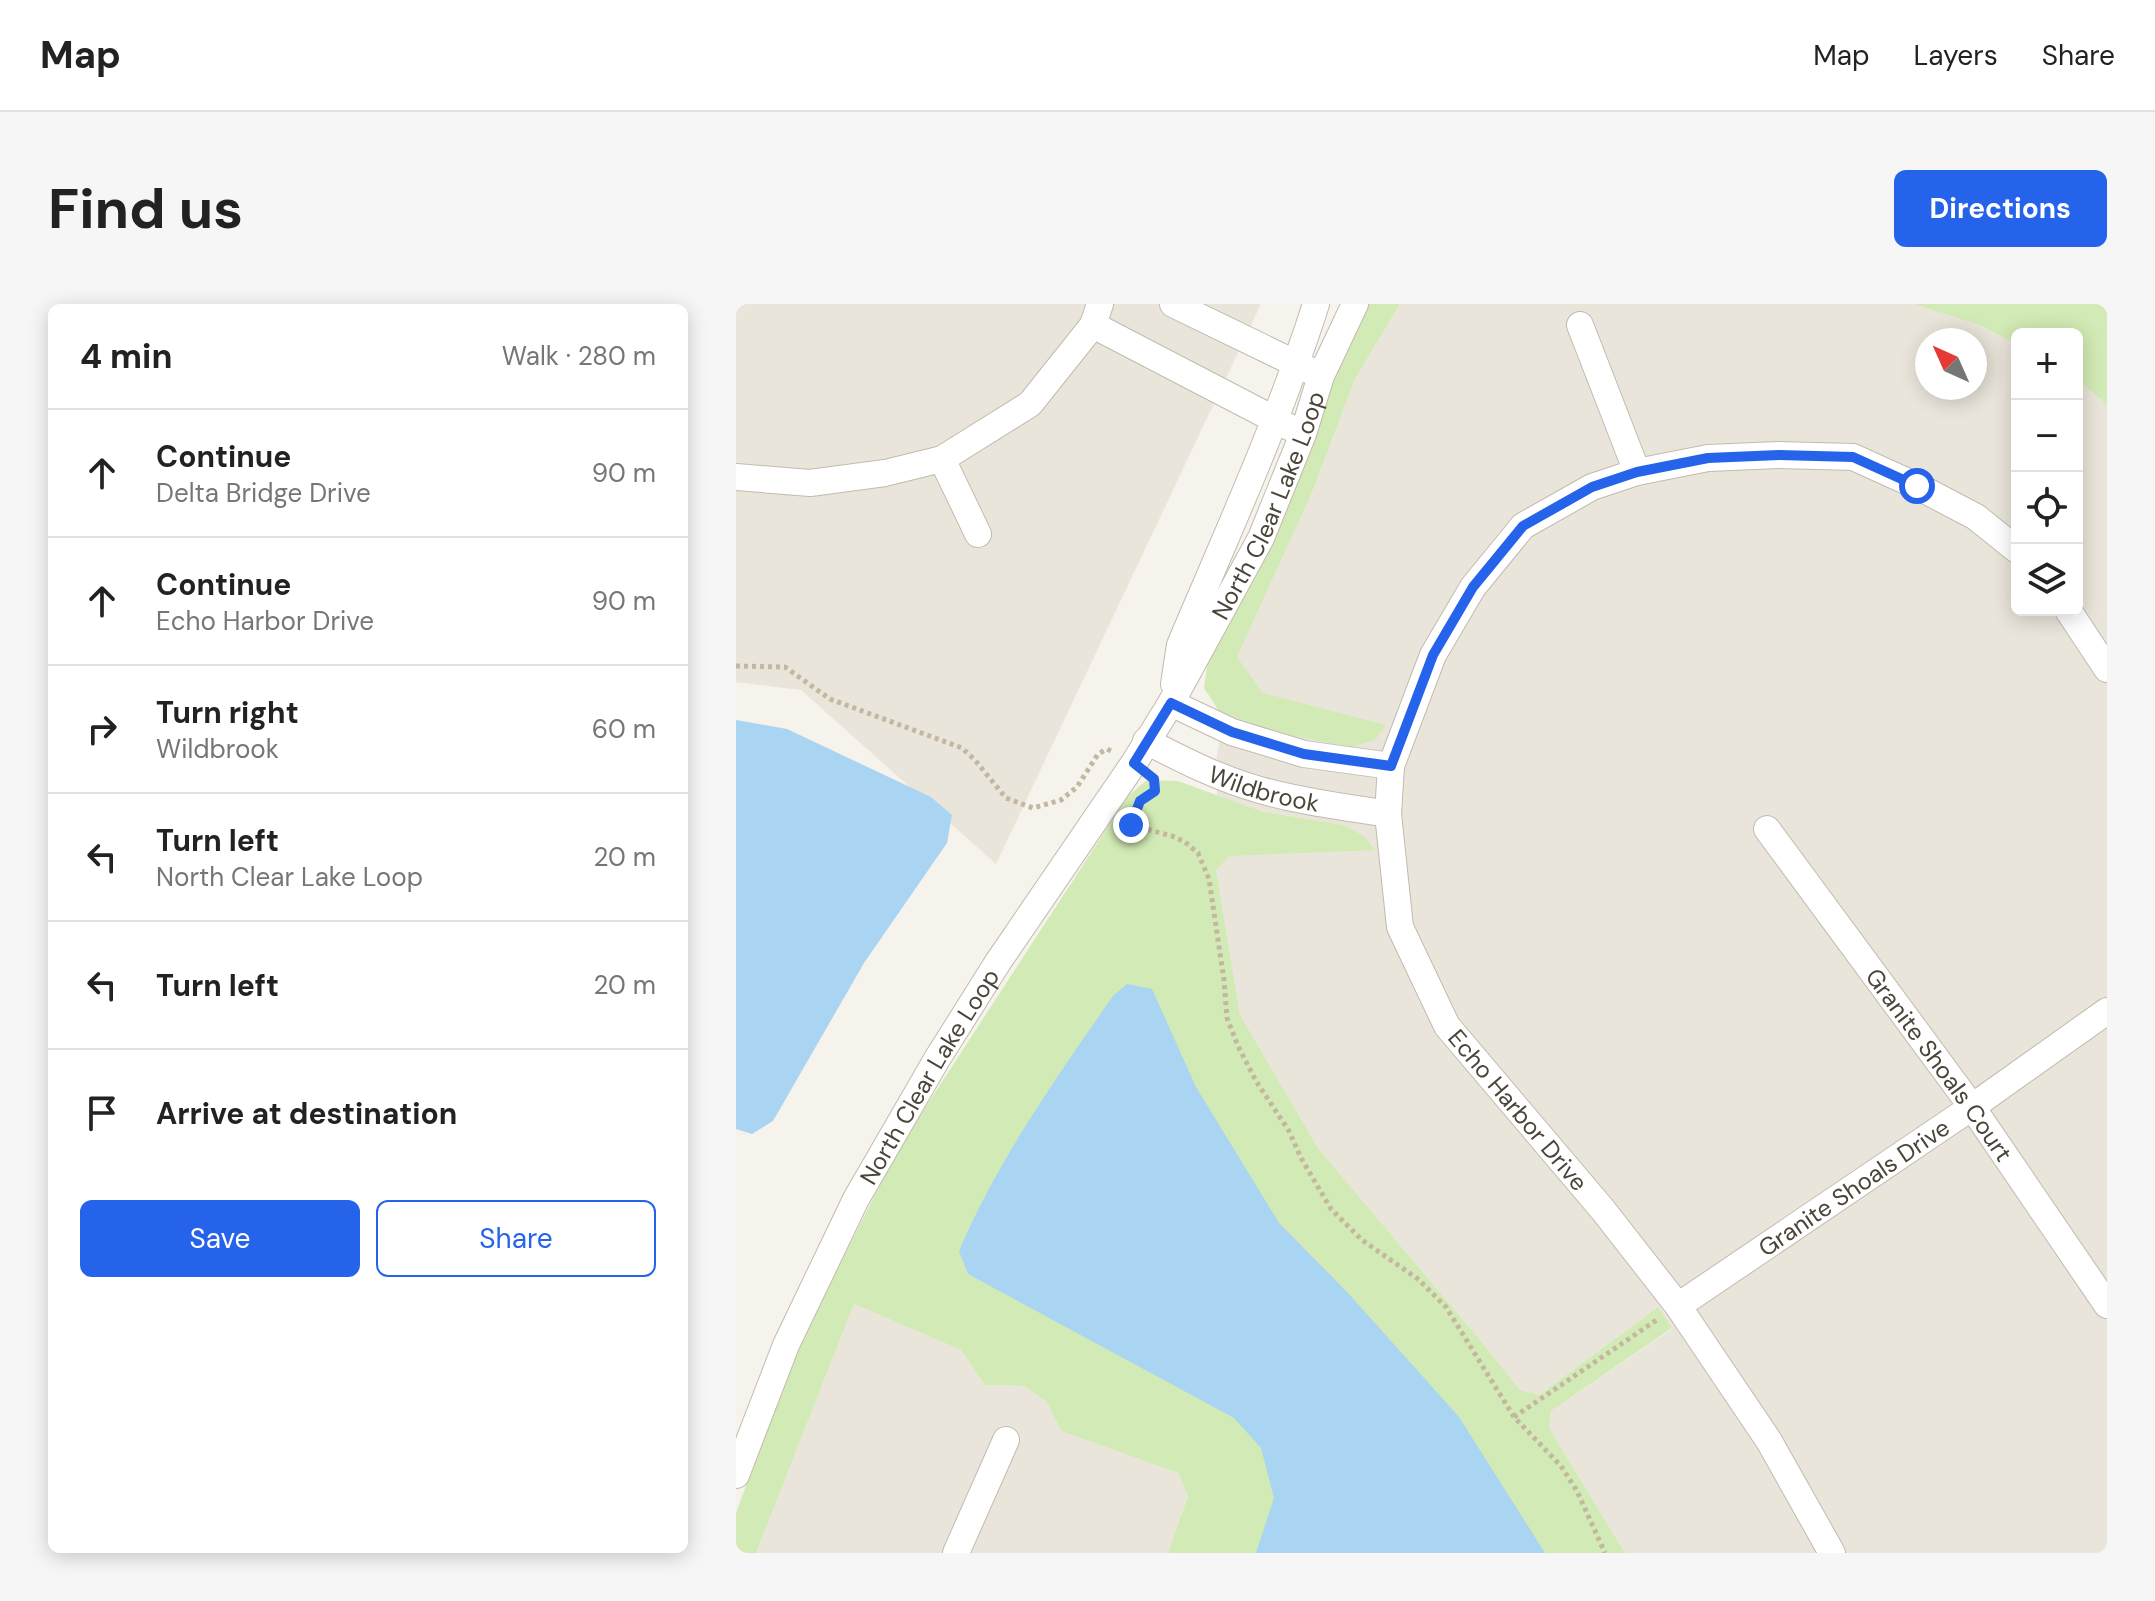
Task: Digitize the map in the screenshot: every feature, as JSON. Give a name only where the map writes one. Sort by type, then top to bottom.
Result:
[{"type":"street","points":[[1173,304],[1321,376]]},
{"type":"street","name":"North Clear Lake Loop","points":[[1171,703],[1180,645],[1276,420],[1316,304]]},
{"type":"street","name":"North Clear Lake Loop","points":[[736,1475],[786,1345],[856,1199],[937,1059],[998,962],[1171,703],[1261,538],[1303,434],[1321,376],[1355,304]]},
{"type":"street","points":[[736,477],[810,483],[885,473],[942,459],[1030,404],[1097,315],[1303,434]]},
{"type":"street","points":[[1580,325],[1637,472]]},
{"type":"street","name":"Echo Harbor Drive","points":[[1832,1553],[1769,1441],[1678,1306],[1603,1210],[1447,1026],[1400,927],[1388,814],[1391,766],[1433,655],[1473,587],[1523,526],[1592,487],[1637,472],[1708,458],[1779,455],[1853,457],[1976,517],[2011,545]]},
{"type":"street","points":[[942,459],[978,534]]},
{"type":"street","points":[[2072,616],[2107,669]]},
{"type":"street","name":"Wildbrook","points":[[1171,703],[1232,732],[1304,754],[1391,766]]},
{"type":"street","name":"Wildbrook","points":[[1140,752],[1259,790],[1388,814]]},
{"type":"street","name":"Granite Shoals Court","points":[[1767,829],[1972,1107],[2107,1305]]},
{"type":"street","name":"Granite Shoals Drive","points":[[1678,1306],[1972,1107],[2107,1011]]},
{"type":"street","points":[[956,1553],[1006,1440]]},
{"type":"path","points":[[736,666],[785,667],[830,699],[962,748],[1006,798],[1033,808],[1061,800],[1077,787],[1098,754],[1107,749],[1140,752],[1154,779],[1155,791],[1140,801],[1131,825],[1172,836],[1198,853],[1209,879],[1227,1018],[1256,1081],[1289,1131],[1331,1209],[1362,1240],[1418,1279],[1446,1307],[1514,1417],[1561,1466],[1577,1491],[1605,1553]]},
{"type":"path","points":[[1514,1417],[1678,1306]]},
{"type":"shaded area","points":[[736,304],[1261,304],[996,864],[801,690],[736,682]]},
{"type":"shaded area","points":[[1400,304],[1914,304],[1986,328],[1915,328],[1915,400],[1987,400],[1987,329],[2011,342],[2011,616],[2083,616],[2083,384],[2107,405],[2107,1553],[1625,1553],[1549,1428],[1551,1411],[1672,1329],[1658,1307],[1539,1395],[1520,1390],[1318,1148],[1240,1015],[1216,871],[1217,755],[1237,657],[1311,495],[1355,379]]},
{"type":"shaded area","points":[[854,1304],[961,1350],[985,1385],[1024,1386],[1046,1401],[1061,1431],[1178,1473],[1188,1496],[1168,1553],[756,1553]]},
{"type":"green space","points":[[1360,304],[1400,304],[1355,379],[1311,495],[1237,657],[1263,693],[1386,725],[1375,740],[1351,747],[1274,732],[1219,711],[1204,688],[1208,660],[1248,590],[1334,381]]},
{"type":"green space","points":[[1914,304],[2107,304],[2107,405],[2083,384],[2083,328],[2011,328],[2011,342],[1982,326]]},
{"type":"green space","points":[[1147,780],[1178,781],[1263,812],[1343,825],[1364,836],[1375,850],[1229,856],[1216,870],[1240,1015],[1318,1148],[1520,1390],[1539,1395],[1658,1307],[1672,1328],[1551,1411],[1549,1428],[1625,1553],[1168,1553],[1188,1496],[1178,1473],[1061,1431],[1046,1401],[1024,1386],[985,1385],[961,1350],[854,1304],[756,1553],[736,1553],[736,1513],[793,1357],[897,1151],[1128,796]]},
{"type":"water","points":[[736,720],[787,729],[931,797],[952,815],[947,843],[864,963],[773,1121],[752,1134],[736,1129]]},
{"type":"water","points":[[1127,984],[1152,989],[1196,1087],[1279,1223],[1348,1293],[1459,1417],[1545,1553],[1256,1553],[1274,1498],[1261,1448],[1234,1418],[968,1274],[959,1251],[992,1184],[1070,1058],[1113,996]]},
{"type":"route","points":[[1131,825],[1140,801],[1155,791],[1154,779],[1134,763],[1171,703],[1232,732],[1304,754],[1391,766],[1433,655],[1473,587],[1523,526],[1592,487],[1637,472],[1708,458],[1779,455],[1853,457],[1917,486]]}]
